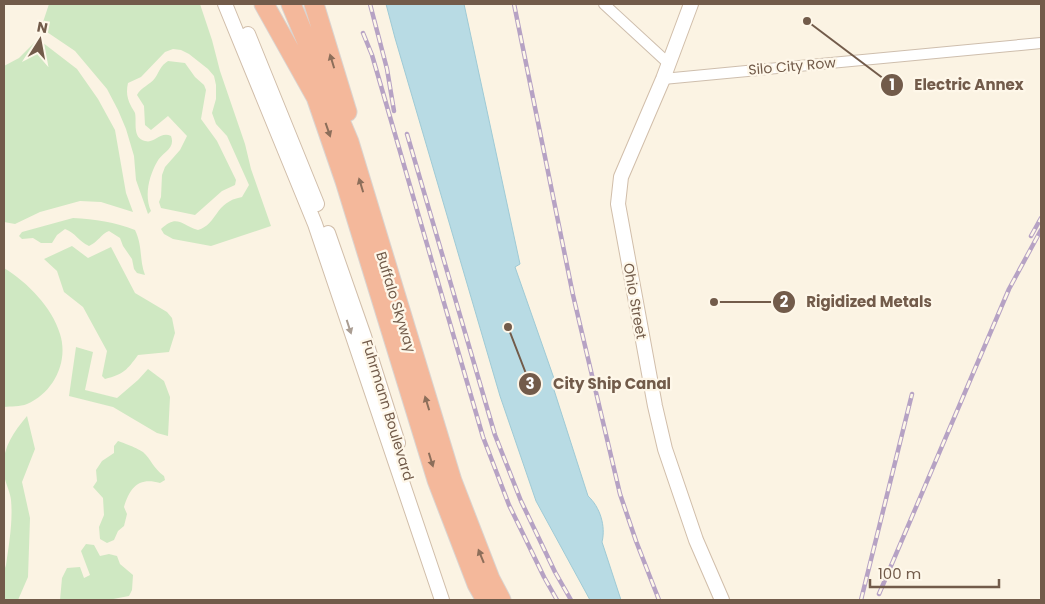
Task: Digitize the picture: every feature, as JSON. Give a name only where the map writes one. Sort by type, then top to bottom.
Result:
[{"type":"highway","points":[[264,4],[316,97]]},
{"type":"highway","name":"Buffalo Skyway","points":[[277,4],[316,97],[370,237],[452,481],[490,579],[501,600]]},
{"type":"highway","name":"Buffalo Skyway","points":[[291,4],[348,142],[370,237],[437,480],[486,600]]},
{"type":"highway","points":[[314,4],[350,124],[348,142]]},
{"type":"street","name":"Fuhrmann Boulevard","points":[[225,4],[319,223],[364,336],[450,600]]},
{"type":"street","name":"Fuhrmann Boulevard","points":[[234,4],[302,165],[319,223],[442,600]]},
{"type":"street","points":[[604,4],[668,63]]},
{"type":"street","name":"Ohio Street","points":[[691,4],[621,177],[618,204],[655,406],[665,449],[696,540],[722,600]]},
{"type":"street","name":"Silo City Row","points":[[662,79],[1041,43]]},
{"type":"green space","points":[[49,4],[200,4],[245,144],[251,169],[271,226],[211,246],[173,239],[164,234],[161,229],[166,224],[175,221],[198,230],[204,227],[226,203],[242,197],[249,185],[227,136],[216,124],[212,113],[216,99],[214,76],[189,54],[173,49],[165,52],[141,77],[128,83],[128,98],[135,113],[138,137],[145,141],[152,141],[167,135],[171,136],[172,140],[172,144],[159,159],[152,173],[148,186],[148,199],[151,211],[148,214],[136,180],[134,156],[126,129],[107,89],[75,51],[41,28]]},
{"type":"green space","points":[[38,39],[77,69],[98,99],[115,130],[126,193],[133,212],[101,202],[80,201],[40,212],[15,224],[4,222],[4,66],[19,58]]},
{"type":"green space","points":[[168,61],[185,63],[195,77],[204,85],[206,90],[201,119],[217,141],[236,180],[235,185],[222,191],[195,215],[161,208],[159,202],[162,175],[165,167],[180,150],[187,136],[168,116],[151,130],[145,125],[144,106],[137,95],[153,80]]},
{"type":"green space","points":[[73,218],[105,221],[135,230],[145,275],[137,273],[132,259],[120,238],[109,231],[89,246],[65,229],[57,235],[52,243],[41,243],[33,238],[22,239],[19,236],[22,232]]},
{"type":"green space","points":[[72,246],[88,258],[111,247],[135,293],[167,312],[172,318],[175,333],[169,352],[138,355],[128,368],[121,373],[105,379],[102,376],[107,351],[83,307],[64,292],[57,271],[44,259]]},
{"type":"green space","points":[[4,268],[30,288],[51,314],[60,334],[62,355],[57,375],[44,392],[27,404],[4,407]]},
{"type":"green space","points":[[76,347],[93,352],[85,390],[117,398],[148,369],[164,381],[170,397],[168,436],[157,433],[113,407],[69,396]]},
{"type":"green space","points":[[27,416],[35,449],[22,482],[30,518],[28,577],[18,600],[4,600],[4,571],[10,533],[11,508],[4,474],[4,457],[12,436]]},
{"type":"green space","points":[[118,441],[143,452],[164,476],[165,480],[160,483],[141,483],[132,489],[124,507],[127,514],[124,526],[118,531],[114,540],[107,543],[100,539],[99,527],[104,515],[103,498],[93,487],[97,481],[96,470],[102,461],[114,453],[114,446]]},
{"type":"green space","points":[[86,544],[94,545],[100,556],[109,554],[117,556],[120,564],[133,575],[132,590],[129,596],[108,600],[60,600],[62,578],[67,568],[80,567],[84,578],[90,575],[81,551]]},
{"type":"water","points":[[386,4],[464,4],[520,264],[515,267],[557,387],[554,390],[588,496],[596,506],[601,517],[602,542],[621,600],[590,600],[536,501],[500,396]]},
{"type":"railway","points":[[370,4],[387,69],[394,111]]},
{"type":"railway","points":[[514,4],[573,295],[620,494],[659,600]]},
{"type":"railway","points":[[363,33],[372,55],[483,437],[509,505],[557,600]]},
{"type":"railway","points":[[407,134],[495,435],[521,501],[555,572],[571,600]]},
{"type":"railway","points":[[1031,236],[1041,218]]},
{"type":"railway","points":[[879,594],[1009,289],[1041,230]]},
{"type":"railway","points":[[861,600],[912,394]]},
{"type":"place","name":"Electric Annex","points":[[807,21]]},
{"type":"place","name":"Rigidized Metals","points":[[714,302]]},
{"type":"place","name":"City Ship Canal","points":[[508,327]]}]
